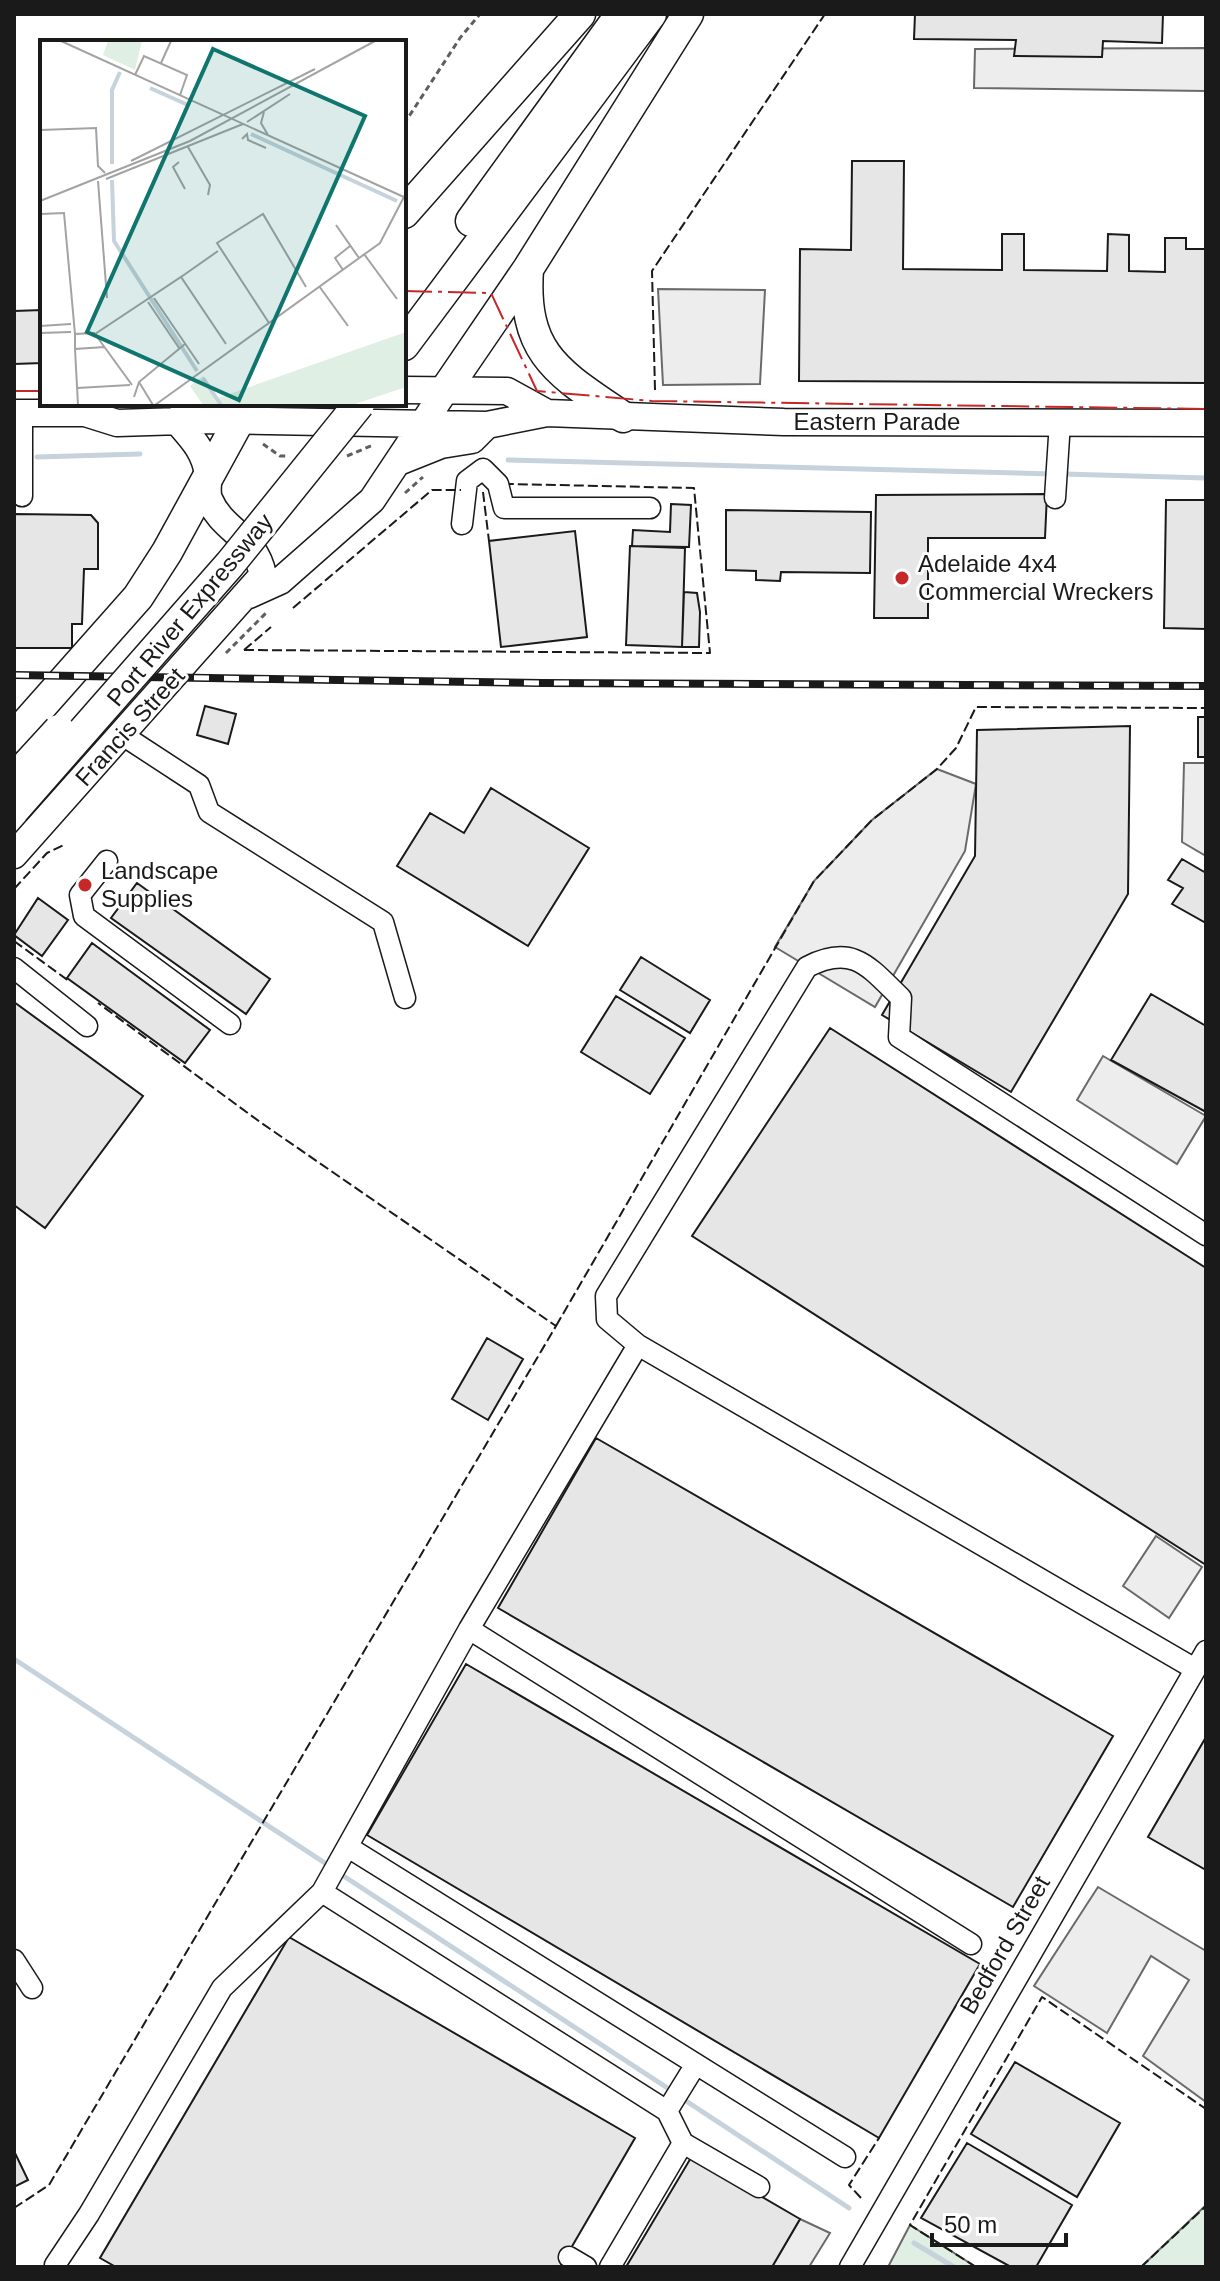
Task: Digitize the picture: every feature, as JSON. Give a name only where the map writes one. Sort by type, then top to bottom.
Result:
[{"type":"highway","points":[[406,211],[580,14]]},
{"type":"highway","points":[[406,337],[412,313],[621,14]]},
{"type":"highway","points":[[412,313],[651,14]]},
{"type":"highway","points":[[446,389],[528,269],[688,14]]},
{"type":"highway","points":[[528,269],[529,319],[544,354],[571,380],[623,417]]},
{"type":"highway","name":"Port River Expressway","points":[[14,779],[207,562],[332,406]]},
{"type":"highway","name":"Port River Expressway","points":[[14,810],[221,575],[357,406]]},
{"type":"highway","points":[[14,737],[138,597],[167,552],[243,413]]},
{"type":"main road","points":[[246,597],[280,581],[372,500],[401,461],[446,389]]},
{"type":"main road","name":"Eastern Parade","points":[[406,390],[507,391],[547,413]]},
{"type":"main road","points":[[286,406],[305,423]]},
{"type":"main road","name":"Eastern Parade","points":[[18,413],[95,409],[117,423],[243,413],[305,423],[487,425],[547,413],[784,422],[1206,423]]},
{"type":"main road","points":[[176,420],[199,444],[208,474],[208,497],[222,518],[259,553],[263,575],[246,597]]},
{"type":"main road","points":[[401,461],[441,445],[472,440],[487,425]]},
{"type":"main road","name":"Francis Street","points":[[14,855],[246,597]]},
{"type":"street","points":[[18,413],[22,496]]},
{"type":"street","points":[[1055,498],[1060,422]]},
{"type":"street","points":[[462,524],[467,481],[483,469],[498,484],[504,508],[650,508]]},
{"type":"street","points":[[124,736],[199,785],[209,812],[383,922],[405,998]]},
{"type":"street","points":[[107,861],[80,895],[84,916],[230,1024]]},
{"type":"street","points":[[1195,1669],[638,1345],[607,1319],[606,1296],[807,967],[829,956],[850,958],[871,969],[901,998],[899,1037],[1206,1235]]},
{"type":"street","points":[[14,968],[87,1026]]},
{"type":"street","points":[[55,2266],[222,1988],[299,1910],[322,1892],[469,1629],[638,1345]]},
{"type":"street","points":[[469,1629],[971,1944]]},
{"type":"street","name":"Bedford Street","points":[[850,2267],[1206,1651]]},
{"type":"street","points":[[348,1847],[693,2070],[845,2157]]},
{"type":"street","points":[[322,1892],[667,2111],[683,2143],[759,2187]]},
{"type":"street","points":[[55,2266],[102,2219],[229,1996],[299,1910]]},
{"type":"street","points":[[14,1960],[32,1988]]},
{"type":"street","points":[[667,2111],[693,2070]]},
{"type":"street","points":[[610,2267],[683,2143]]},
{"type":"path","points":[[406,121],[460,38],[480,14]]},
{"type":"path","points":[[402,496],[424,476]]},
{"type":"path","points":[[222,656],[276,603]]},
{"type":"green space","points":[[1206,2205],[1206,2267],[1141,2267]]},
{"type":"green space","points":[[910,2225],[976,2267],[888,2267]]},
{"type":"shaded area","points":[[1206,48],[1206,91],[974,88],[975,49]]},
{"type":"shaded area","points":[[658,289],[765,290],[760,384],[663,385]]},
{"type":"shaded area","points":[[1184,763],[1206,763],[1206,856],[1182,842]]},
{"type":"shaded area","points":[[937,769],[976,784],[965,851],[875,1007],[775,947],[814,881],[872,820]]},
{"type":"shaded area","points":[[1103,1056],[1206,1116],[1177,1164],[1077,1100]]},
{"type":"shaded area","points":[[1156,1536],[1202,1567],[1169,1618],[1123,1586]]},
{"type":"shaded area","points":[[1098,1887],[1206,1951],[1206,2102],[1143,2056],[1189,1980],[1151,1956],[1107,2033],[1034,1986]]},
{"type":"shaded area","points":[[800,2219],[830,2233],[809,2267],[772,2267]]},
{"type":"building","points":[[915,14],[1163,14],[1162,43],[1103,41],[1102,57],[1014,56],[1016,40],[914,39]]},
{"type":"building","points":[[852,161],[904,161],[903,269],[1002,270],[1002,234],[1024,234],[1024,270],[1107,271],[1108,234],[1129,235],[1129,271],[1165,272],[1165,238],[1186,238],[1186,249],[1206,249],[1206,383],[799,381],[800,249],[851,250]]},
{"type":"building","points":[[40,310],[40,363],[14,364],[14,311]]},
{"type":"building","name":"Adelaide 4x4 Commercial Wreckers","points":[[1047,494],[1045,538],[928,538],[928,618],[874,618],[876,495]]},
{"type":"building","points":[[1166,500],[1206,500],[1206,629],[1164,628]]},
{"type":"building","points":[[671,504],[691,505],[689,547],[632,546],[633,530],[670,532]]},
{"type":"building","points":[[726,510],[871,512],[870,573],[781,572],[780,581],[756,580],[756,571],[726,570]]},
{"type":"building","points":[[14,514],[91,515],[98,523],[98,569],[84,569],[82,624],[72,624],[72,648],[14,648]]},
{"type":"building","points":[[575,531],[587,637],[501,647],[489,541]]},
{"type":"building","points":[[630,546],[685,548],[682,647],[626,645]]},
{"type":"building","points":[[684,592],[697,593],[699,647],[682,647]]},
{"type":"building","points":[[205,706],[236,714],[228,744],[197,735]]},
{"type":"building","points":[[1198,717],[1206,717],[1206,757],[1198,757]]},
{"type":"building","points":[[1130,726],[1128,894],[1011,1092],[882,1015],[975,856],[977,730]]},
{"type":"building","points":[[491,788],[589,848],[528,946],[397,866],[430,813],[464,833]]},
{"type":"building","points":[[1182,859],[1206,873],[1206,923],[1172,904],[1183,888],[1168,880]]},
{"type":"building","points":[[137,883],[270,979],[246,1014],[111,918]]},
{"type":"building","points":[[38,898],[68,920],[42,956],[14,935]]},
{"type":"building","points":[[92,943],[210,1030],[185,1063],[67,978]]},
{"type":"building","points":[[641,957],[710,1000],[690,1033],[620,990]]},
{"type":"building","points":[[1151,994],[1206,1026],[1206,1112],[1111,1060]]},
{"type":"building","points":[[616,996],[685,1038],[650,1094],[581,1052]]},
{"type":"building","points":[[14,1002],[143,1096],[45,1228],[14,1205]]},
{"type":"building","points":[[830,1028],[1206,1268],[1206,1565],[692,1236]]},
{"type":"building","points":[[487,1338],[523,1359],[488,1420],[452,1399]]},
{"type":"building","points":[[596,1438],[1113,1736],[1013,1907],[498,1608]]},
{"type":"building","points":[[466,1664],[980,1964],[879,2138],[367,1835]]},
{"type":"building","points":[[1206,1737],[1206,1870],[1148,1837]]},
{"type":"building","points":[[289,1937],[635,2138],[560,2267],[116,2267],[100,2258]]},
{"type":"building","points":[[1015,2062],[1120,2123],[1077,2197],[971,2134]]},
{"type":"building","points":[[967,2143],[1072,2205],[1036,2267],[1011,2267],[921,2218]]},
{"type":"building","points":[[14,2151],[28,2180],[14,2187]]},
{"type":"building","points":[[692,2156],[800,2219],[772,2267],[626,2267]]},
{"type":"waterway","points":[[37,457],[140,454]]},
{"type":"waterway","points":[[508,460],[1053,474]]},
{"type":"waterway","points":[[1063,474],[1206,478]]},
{"type":"waterway","points":[[14,1659],[331,1867]]},
{"type":"waterway","points":[[339,1873],[672,2091]]},
{"type":"waterway","points":[[680,2097],[849,2208]]},
{"type":"waterway","points":[[914,2243],[954,2267]]},
{"type":"railway","points":[[14,675],[542,683],[1206,686]]},
{"type":"fence","points":[[655,390],[652,271],[825,14]]},
{"type":"fence","points":[[244,650],[710,653],[694,488],[509,484]]},
{"type":"fence","points":[[293,608],[432,490],[461,490]]},
{"type":"fence","points":[[483,492],[489,541]]},
{"type":"fence","points":[[244,650],[271,627]]},
{"type":"fence","points":[[556,1326],[814,881],[872,820],[937,769],[956,748],[976,707],[1206,708]]},
{"type":"fence","points":[[14,889],[47,853],[66,844]]},
{"type":"fence","points":[[14,941],[69,981]]},
{"type":"fence","points":[[14,2208],[49,2185],[556,1326],[260,1122],[98,1003]]},
{"type":"fence","points":[[976,2267],[910,2225],[1042,1997],[1206,2109]]},
{"type":"fence","points":[[861,2198],[849,2185],[879,2138]]},
{"type":"fence","points":[[1141,2267],[1206,2206]]},
{"type":"power","points":[[406,291],[491,293],[537,391],[652,401],[1206,409]]},
{"type":"power","points":[[14,391],[40,391]]},
{"type":"place","name":"Adelaide 4x4 Commercial Wreckers","points":[[902,578]]},
{"type":"place","name":"Landscape Supplies","points":[[85,885]]}]
